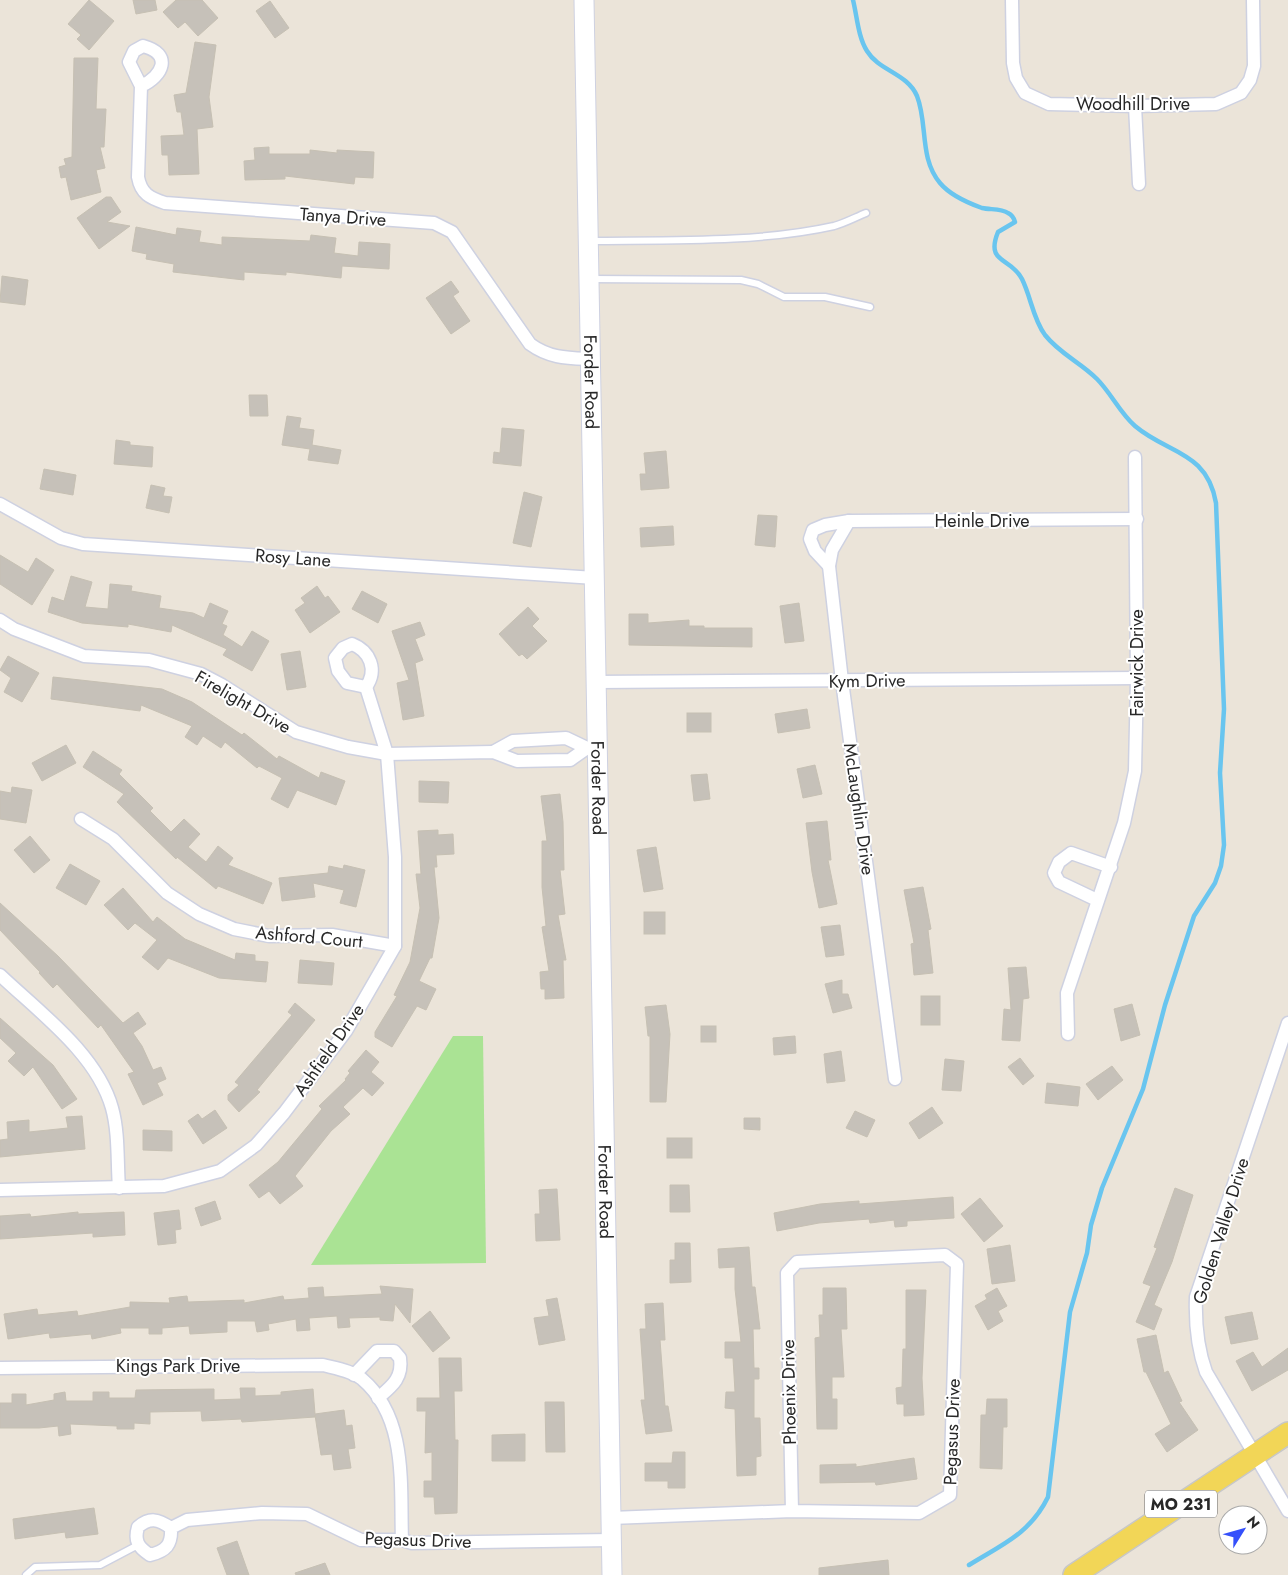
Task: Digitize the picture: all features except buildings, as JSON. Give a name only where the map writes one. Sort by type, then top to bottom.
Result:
[{"type":"main road","name":"Forder Road","points":[[584,0],[595,578],[596,682],[592,748],[612,1575]]},
{"type":"main road","name":"MO 231","points":[[1074,1575],[1288,1433]]},
{"type":"street","name":"Woodhill Drive","points":[[1012,0],[1013,63],[1016,78],[1025,93],[1049,104],[1135,106],[1216,104],[1241,93],[1250,80],[1254,66],[1253,0]]},
{"type":"street","name":"Tanya Drive","points":[[141,86],[138,177],[140,188],[148,198],[165,203],[434,223],[452,232],[530,344],[542,353],[560,358],[590,359]]},
{"type":"street","points":[[1135,106],[1139,184]]},
{"type":"street","name":"Fairwick Drive","points":[[1068,1034],[1067,993],[1097,900],[1111,867],[1124,824],[1135,771],[1137,678],[1135,457]]},
{"type":"street","name":"Rosy Lane","points":[[0,504],[61,538],[83,544],[595,578]]},
{"type":"street","name":"Heinle Drive","points":[[829,566],[812,545],[810,539],[812,530],[825,525],[850,522],[1136,520]]},
{"type":"street","name":"McLaughlin Drive","points":[[850,522],[832,550],[829,566],[842,681],[895,1079]]},
{"type":"street","name":"Firelight Drive","points":[[0,620],[14,629],[84,656],[149,660],[201,674],[222,685],[296,732],[348,747],[387,754],[494,752],[517,761],[570,760],[592,748]]},
{"type":"street","name":"Kym Drive","points":[[596,682],[1137,678]]},
{"type":"street","name":"Ashfield Drive","points":[[0,1190],[164,1186],[220,1171],[256,1144],[284,1113],[346,1031],[395,946],[395,857],[387,754],[366,687]]},
{"type":"street","name":"Firelight Drive","points":[[494,752],[513,742],[566,738],[592,748]]},
{"type":"street","name":"Ashford Court","points":[[81,819],[113,839],[167,893],[199,914],[234,929],[270,936],[332,935],[395,946]]},
{"type":"street","points":[[1097,900],[1059,882],[1054,873],[1059,862],[1071,853],[1111,867]]},
{"type":"street","points":[[0,975],[82,1054],[102,1082],[109,1098],[115,1123],[119,1188]]},
{"type":"street","name":"Golden Valley Drive","points":[[1288,1023],[1196,1297],[1195,1322],[1198,1349],[1206,1372],[1288,1511]]},
{"type":"street","name":"Pegasus Drive","points":[[611,1518],[792,1510],[920,1513],[950,1494],[957,1264],[945,1255],[797,1262],[787,1273]]},
{"type":"street","name":"Phoenix Drive","points":[[787,1273],[792,1510]]},
{"type":"street","points":[[354,1375],[377,1351],[394,1352],[400,1358],[400,1376],[395,1384],[378,1398]]},
{"type":"street","name":"Kings Park Drive","points":[[0,1368],[323,1365],[354,1375],[361,1378],[386,1408],[397,1439],[402,1540]]},
{"type":"street","name":"Pegasus Drive","points":[[171,1528],[187,1520],[262,1513],[307,1514],[361,1540],[402,1540],[412,1543],[611,1540]]},
{"type":"street","points":[[147,1520],[160,1520],[171,1528],[172,1538],[168,1547],[160,1552],[150,1555],[140,1549],[135,1539],[138,1527],[147,1520]]},
{"type":"lane","points":[[588,241],[666,240],[767,235],[836,226],[866,213]]},
{"type":"lane","points":[[589,278],[741,280],[758,284],[784,297],[825,297],[870,308]]},
{"type":"lane","points":[[26,1575],[35,1567],[100,1565],[138,1545]]},
{"type":"green space","points":[[453,1036],[483,1036],[486,1263],[311,1265]]},
{"type":"waterway","points":[[853,0],[860,33],[867,51],[878,63],[907,82],[917,96],[926,152],[933,173],[940,183],[954,195],[965,201],[982,208],[1005,211],[1013,218],[1015,222],[998,232],[995,250],[997,255],[1012,267],[1022,279],[1038,322],[1045,335],[1057,348],[1097,379],[1135,426],[1195,463],[1204,473],[1211,486],[1216,503],[1224,709],[1220,773],[1224,845],[1221,866],[1215,883],[1194,916],[1165,1005],[1143,1089],[1102,1188],[1091,1225],[1087,1253],[1070,1312],[1048,1497],[1041,1510],[1024,1530],[969,1565]]}]
